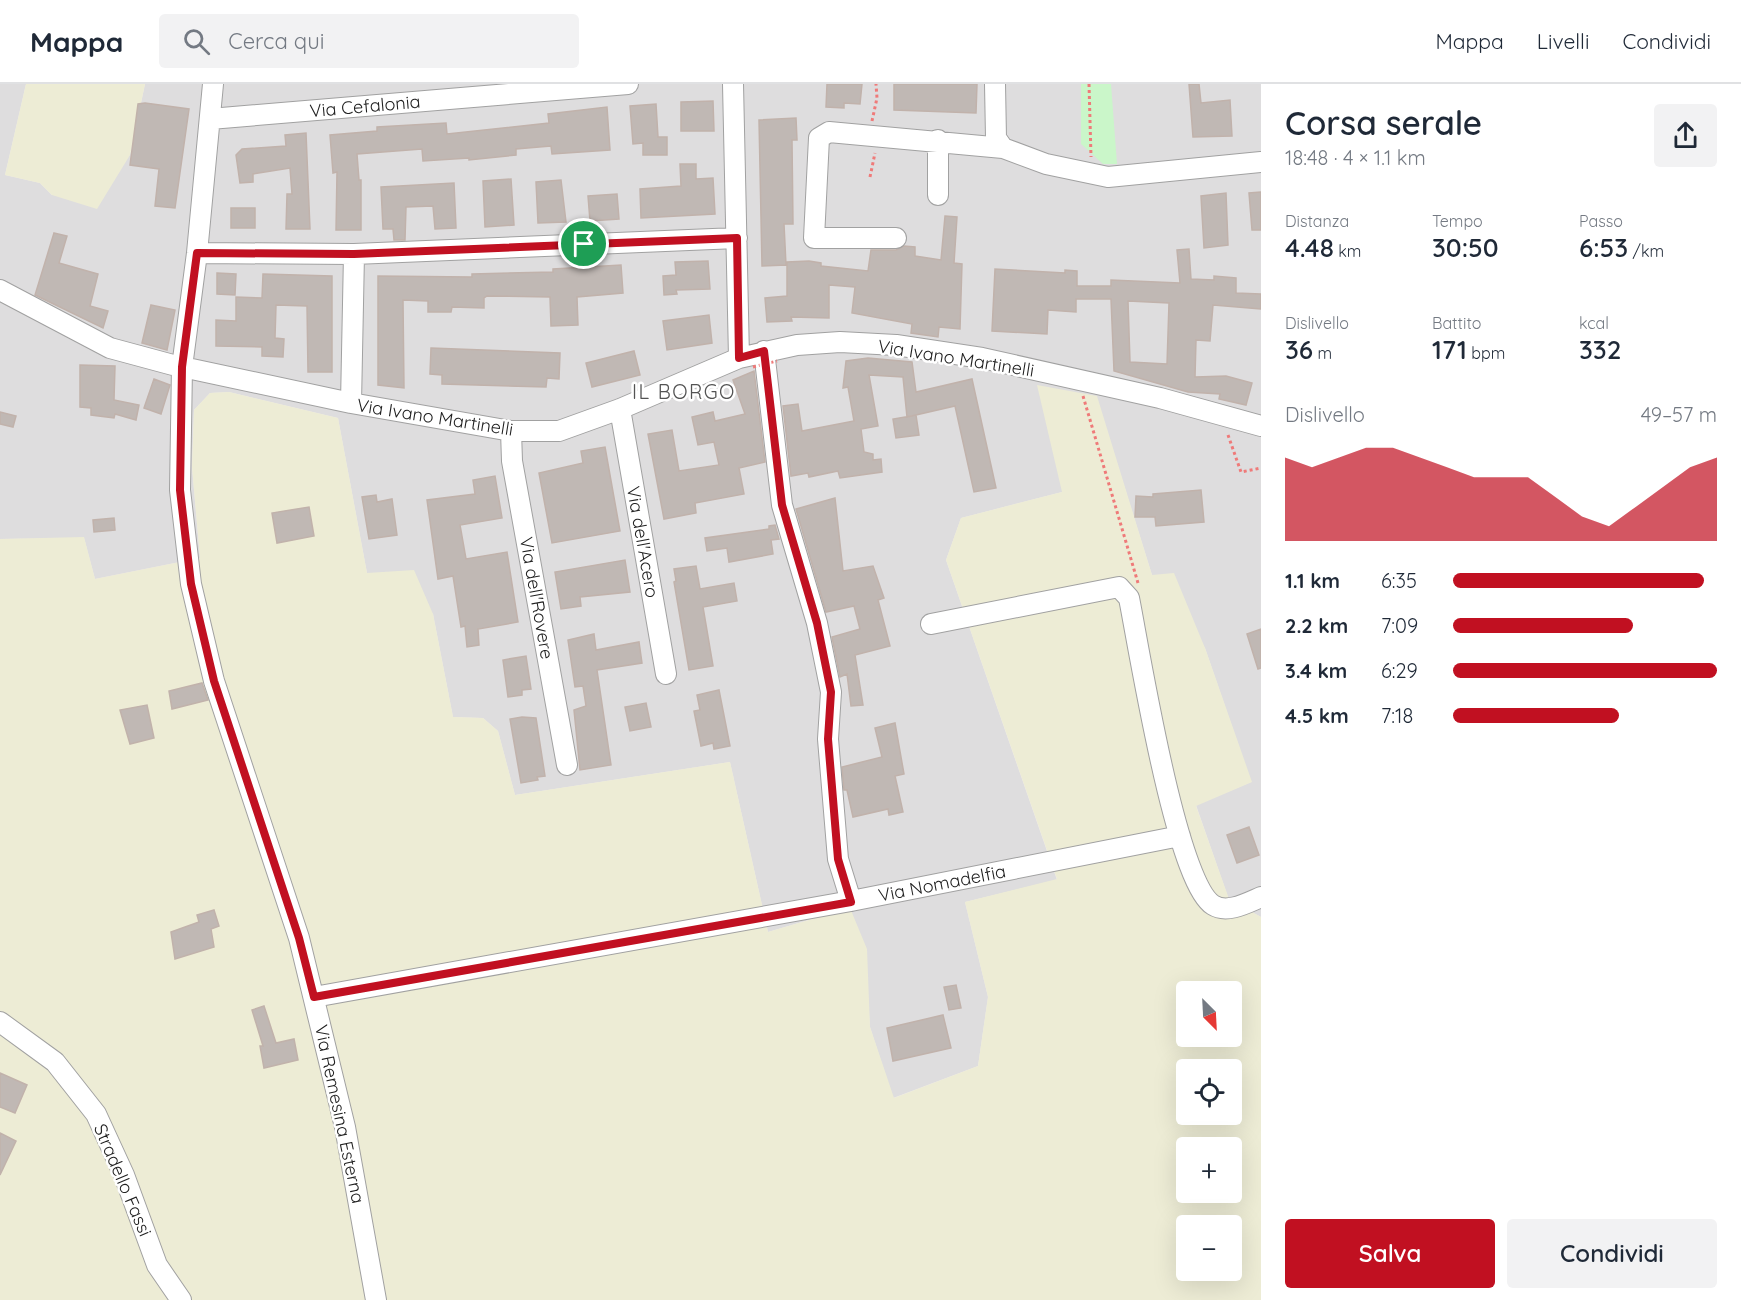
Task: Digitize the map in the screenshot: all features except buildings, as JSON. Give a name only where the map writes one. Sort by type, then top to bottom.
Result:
[{"type":"street","name":"Via Remesina Esterna","points":[[213,84],[197,253],[182,367],[180,490],[191,584],[214,681],[299,938],[345,1128],[376,1300]]},
{"type":"street","name":"Via Cefalonia","points":[[210,119],[628,84]]},
{"type":"street","points":[[733,84],[737,238],[782,505],[817,623],[831,692],[828,739],[838,859],[851,902]]},
{"type":"street","points":[[995,84],[996,138],[1003,148]]},
{"type":"street","points":[[896,237],[814,238],[819,138],[829,132],[938,140],[1003,148],[1046,164],[1108,177],[1261,162]]},
{"type":"street","points":[[938,140],[938,195]]},
{"type":"street","points":[[197,253],[354,254],[737,238]]},
{"type":"street","points":[[351,403],[354,254]]},
{"type":"street","name":"Via Ivano Martinelli","points":[[0,290],[110,348],[182,367],[351,403],[511,431],[559,431],[758,359],[808,344],[896,345],[982,358],[1160,398],[1261,427]]},
{"type":"street","name":"Via dell'Acero","points":[[620,409],[666,674]]},
{"type":"street","name":"Via dell'Rovere","points":[[511,431],[512,457],[567,765]]},
{"type":"street","points":[[931,624],[1119,587],[1125,591],[1129,598],[1163,779],[1180,836],[1204,895],[1213,905],[1224,909],[1256,899]]},
{"type":"street","name":"Via Nomadelfia","points":[[314,997],[851,902],[1180,836]]},
{"type":"street","name":"Stradello Fassi","points":[[0,1022],[55,1062],[96,1114],[124,1174],[157,1264],[181,1300]]},
{"type":"path","points":[[1089,84],[1091,175]]},
{"type":"path","points":[[758,359],[784,359]]},
{"type":"path","points":[[1082,394],[1093,397]]},
{"type":"path","points":[[1217,431],[1228,434],[1232,440],[1241,472],[1261,468]]},
{"type":"shaded area","points":[[0,84],[26,84],[5,175],[40,183],[52,195],[130,155],[145,84],[1261,84],[1261,917],[1229,900],[1196,805],[1251,782],[1205,648],[1152,575],[1096,396],[1062,492],[961,518],[946,560],[1057,880],[965,902],[988,997],[978,1066],[893,1098],[870,1027],[868,998],[849,908],[768,932],[730,762],[515,795],[498,731],[483,718],[453,717],[433,614],[367,573],[338,418],[229,392],[210,393],[194,410],[192,467],[200,558],[95,579],[84,538],[0,539]]},
{"type":"green space","points":[[26,84],[145,84],[130,155],[97,209],[52,195],[40,183],[5,175]]},
{"type":"green space","points":[[1081,84],[1111,84],[1117,164],[1103,164],[1081,144]]},
{"type":"green space","points":[[1037,385],[1097,396],[1152,575],[1174,573],[1205,648],[1252,782],[1196,806],[1229,899],[1261,917],[1261,1300],[0,1300],[0,539],[84,537],[95,579],[200,558],[192,467],[194,410],[210,393],[229,392],[338,418],[367,573],[414,570],[433,614],[453,717],[483,718],[498,731],[515,795],[730,762],[768,932],[850,908],[867,949],[870,1027],[894,1098],[978,1066],[988,997],[965,902],[1057,879],[946,560],[961,518],[1062,492]]},
{"type":"district","name":"IL BORGO","points":[[684,391]]},
{"type":"route","points":[[737,238],[739,358],[764,351],[782,505],[817,623],[831,692],[828,739],[838,859],[851,902],[314,997],[299,938],[214,681],[191,584],[180,490],[182,367],[197,253],[354,254],[584,244],[737,238]]}]
